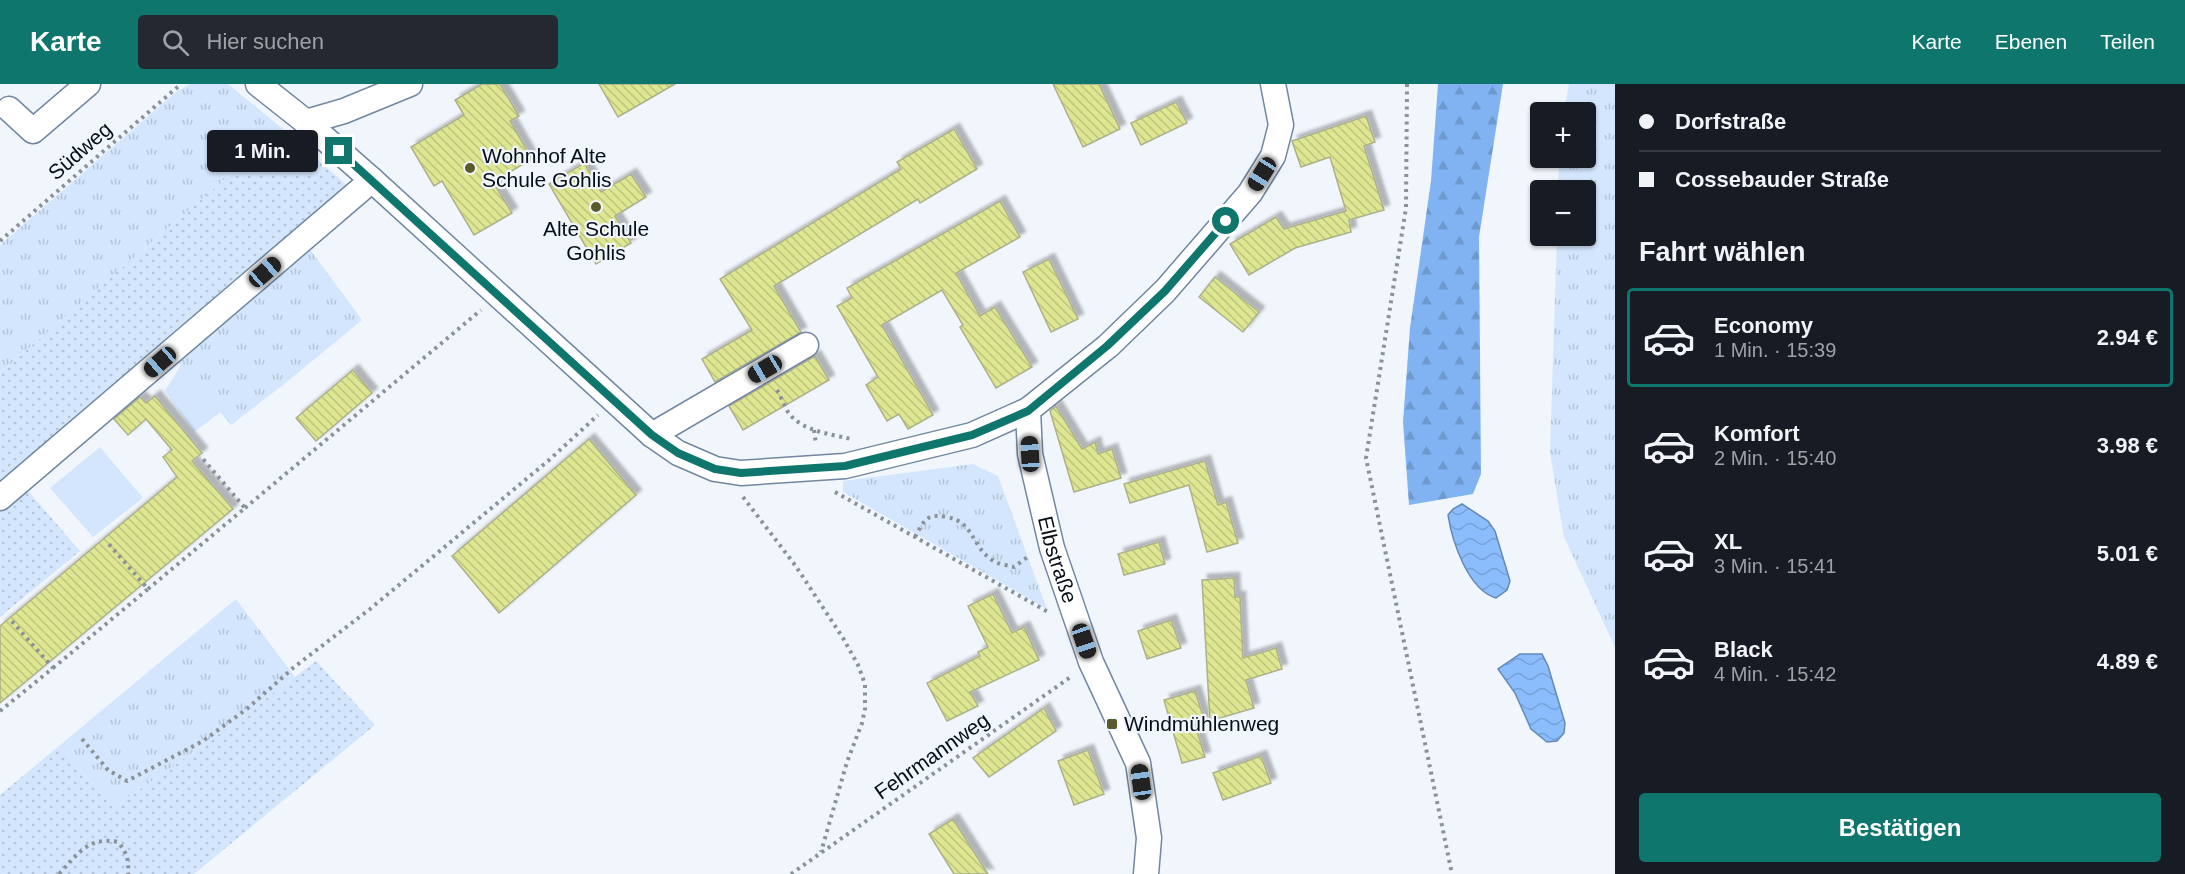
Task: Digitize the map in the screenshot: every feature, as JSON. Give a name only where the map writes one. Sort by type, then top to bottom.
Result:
[{"type":"street","points":[[9,109],[33,131],[88,84]]},
{"type":"street","points":[[258,84],[306,122],[372,180],[652,435],[678,453],[715,469],[741,473],[845,466],[972,435],[1028,411],[1107,346],[1157,299],[1250,193],[1274,156],[1281,125],[1273,84]]},
{"type":"street","points":[[306,122],[344,111],[410,84]]},
{"type":"street","points":[[0,498],[372,180]]},
{"type":"street","points":[[652,435],[806,345]]},
{"type":"street","name":"Elbstraße","points":[[1028,411],[1030,454],[1052,548],[1091,662],[1138,763],[1149,838],[1146,874]]},
{"type":"path","name":"Südweg","points":[[0,241],[181,84]]},
{"type":"path","points":[[1407,84],[1406,208],[1366,458],[1452,874]]},
{"type":"path","points":[[0,711],[454,334],[498,294]]},
{"type":"path","points":[[765,369],[787,411],[795,419],[814,430],[851,439],[863,447],[873,459]]},
{"type":"path","points":[[82,739],[108,770],[127,781],[203,741],[248,708],[293,668],[443,549],[548,461],[613,399]]},
{"type":"path","points":[[203,459],[245,508]]},
{"type":"path","points":[[807,468],[817,482],[1060,619],[1077,620]]},
{"type":"path","points":[[728,471],[732,484],[795,565],[843,638],[858,665],[865,684],[865,709],[862,723],[847,762],[821,852]]},
{"type":"path","points":[[915,537],[924,520],[934,515],[962,521],[992,561],[1014,567],[1035,552],[1052,548]]},
{"type":"path","points":[[106,542],[148,589]]},
{"type":"path","points":[[10,619],[53,668]]},
{"type":"path","name":"Fehrmannweg","points":[[791,874],[1091,662]]},
{"type":"path","points":[[59,874],[87,845],[105,840],[118,842],[127,853],[128,874]]},
{"type":"green space","points":[[190,84],[228,84],[283,129],[0,373],[0,245],[176,92]]},
{"type":"green space","points":[[1438,84],[1503,84],[1479,237],[1481,474],[1473,494],[1409,505],[1403,422],[1410,328],[1431,181]]},
{"type":"green space","points":[[1569,84],[1615,84],[1615,647],[1564,537],[1550,452],[1557,246],[1596,246],[1596,180],[1558,180],[1559,168],[1596,168],[1596,102],[1566,102]]},
{"type":"green space","points":[[283,129],[351,189],[22,484],[80,551],[0,617],[0,373]]},
{"type":"green space","points":[[306,244],[362,320],[231,425],[173,356]]},
{"type":"green space","points":[[181,365],[221,412],[194,432],[165,391]]},
{"type":"green space","points":[[100,447],[143,498],[93,537],[50,488]]},
{"type":"green space","points":[[973,464],[998,476],[1047,609],[843,492],[843,481]]},
{"type":"green space","points":[[236,599],[295,677],[218,735],[113,808],[60,745]]},
{"type":"green space","points":[[316,661],[375,725],[194,874],[0,874],[0,795],[60,745],[113,808],[218,735]]},
{"type":"water","points":[[1462,504],[1488,521],[1495,531],[1510,581],[1507,590],[1496,598],[1477,585],[1463,563],[1453,538],[1448,515]]},
{"type":"water","points":[[1520,654],[1542,654],[1548,666],[1565,723],[1564,733],[1557,741],[1547,742],[1531,729],[1515,693],[1498,669]]},
{"type":"building","name":"Wohnhof Alte Schule Gohlis","points":[[482,84],[500,84],[519,116],[510,121],[532,159],[493,182],[512,213],[474,235],[442,181],[434,186],[411,147],[464,115],[455,100]]},
{"type":"building","points":[[599,84],[675,84],[618,117]]},
{"type":"building","points":[[1053,84],[1099,84],[1120,129],[1083,147]]},
{"type":"building","points":[[1176,102],[1187,123],[1141,145],[1131,123]]},
{"type":"building","points":[[1366,116],[1375,142],[1364,146],[1384,210],[1349,220],[1351,232],[1295,248],[1249,275],[1230,244],[1276,217],[1284,229],[1346,211],[1330,157],[1301,167],[1292,141]]},
{"type":"building","points":[[954,129],[977,169],[920,203],[918,199],[774,286],[801,332],[715,382],[702,359],[752,330],[720,279],[901,169],[897,162]]},
{"type":"building","name":"Alte Schule Gohlis","points":[[584,163],[601,192],[631,174],[646,197],[615,216],[631,243],[596,264],[549,184]]},
{"type":"building","points":[[1000,201],[1020,237],[956,273],[980,316],[995,307],[1032,367],[996,388],[960,327],[963,325],[942,290],[882,325],[933,415],[908,429],[899,414],[887,421],[866,385],[878,377],[837,306],[852,298],[847,288]]},
{"type":"building","points":[[1049,259],[1078,319],[1051,332],[1023,272]]},
{"type":"building","points":[[1215,277],[1259,312],[1243,332],[1199,297]]},
{"type":"building","points":[[815,356],[829,380],[743,430],[729,406]]},
{"type":"building","points":[[353,370],[372,393],[316,441],[296,418]]},
{"type":"building","points":[[155,396],[202,453],[192,461],[233,509],[0,703],[0,626],[177,477],[163,457],[172,450],[146,419],[128,435],[114,419],[140,397],[146,403]]},
{"type":"building","points":[[1056,406],[1082,449],[1095,442],[1098,454],[1112,449],[1121,478],[1074,492],[1050,411]]},
{"type":"building","points":[[589,439],[636,495],[499,613],[452,556]]},
{"type":"building","points":[[1205,461],[1218,505],[1226,502],[1238,543],[1207,552],[1189,485],[1130,503],[1124,484]]},
{"type":"building","points":[[1159,542],[1165,564],[1124,575],[1118,554]]},
{"type":"building","points":[[1234,578],[1235,597],[1240,597],[1243,658],[1276,648],[1282,669],[1246,680],[1254,708],[1210,721],[1202,580]]},
{"type":"building","points":[[993,594],[1012,633],[1024,627],[1039,660],[970,692],[978,706],[947,721],[927,683],[980,656],[978,652],[988,647],[968,606]]},
{"type":"building","points":[[1171,620],[1181,648],[1147,659],[1138,631]]},
{"type":"building","points":[[1195,691],[1205,722],[1195,725],[1205,757],[1182,763],[1164,700]]},
{"type":"building","points":[[1044,708],[1056,731],[989,777],[973,758]]},
{"type":"building","points":[[1088,750],[1104,794],[1074,805],[1058,761]]},
{"type":"building","points":[[1261,756],[1271,783],[1223,800],[1213,773]]},
{"type":"building","points":[[953,819],[988,874],[954,874],[929,834]]},
{"type":"place","name":"Wohnhof Alte Schule Gohlis","points":[[470,168]]},
{"type":"place","name":"Alte Schule Gohlis","points":[[596,207]]},
{"type":"place","name":"Windmühlenweg","points":[[1112,724]]},
{"type":"route","points":[[339,151],[652,435],[678,453],[715,469],[741,473],[845,466],[972,435],[1028,411],[1107,346],[1165,291],[1226,221]]}]
